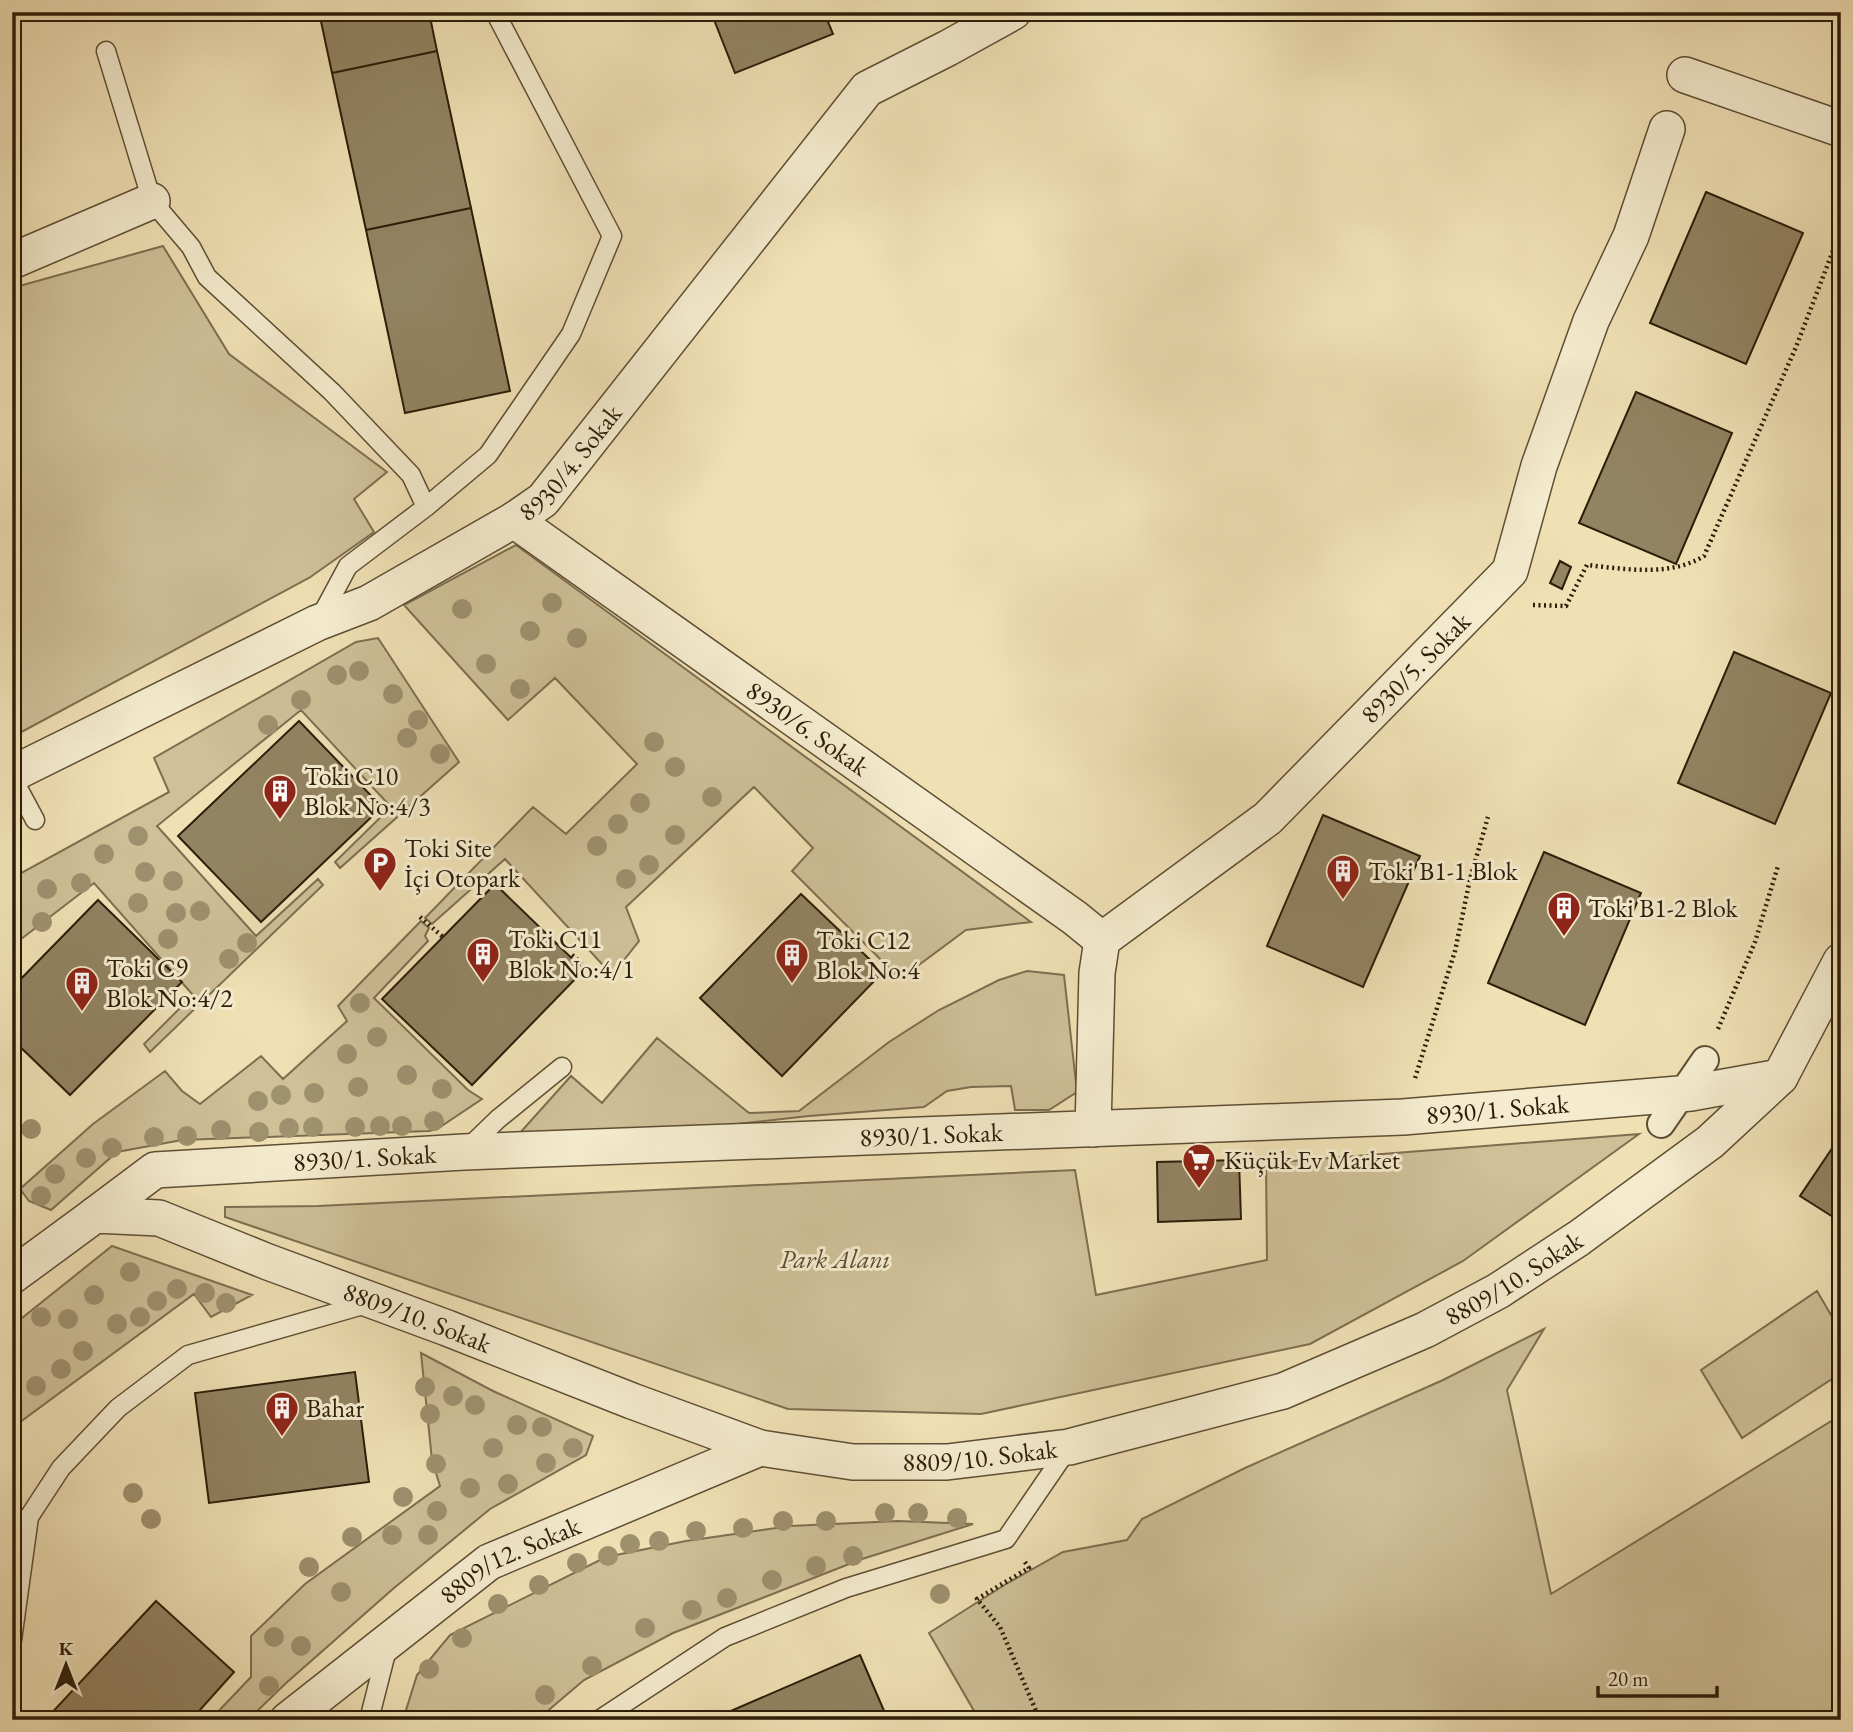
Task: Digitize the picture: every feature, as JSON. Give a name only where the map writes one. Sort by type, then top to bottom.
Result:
[{"type":"street","name":"8930/4. Sokak","points":[[12,776],[317,623],[369,603],[514,520],[543,500],[867,89],[1013,12]]},
{"type":"street","points":[[1685,75],[1841,129]]},
{"type":"street","name":"8930/5. Sokak","points":[[1102,940],[1268,818],[1510,571],[1544,454],[1591,321],[1631,236],[1667,129]]},
{"type":"street","points":[[12,261],[152,201]]},
{"type":"street","name":"8930/6. Sokak","points":[[514,520],[1075,918],[1102,940]]},
{"type":"street","points":[[1093,1129],[1097,974],[1102,940]]},
{"type":"street","name":"8809/10. Sokak","points":[[95,1215],[159,1218],[760,1448],[853,1462],[947,1462],[1069,1447],[1283,1391],[1425,1330],[1498,1291],[1579,1238],[1710,1142],[1780,1077],[1841,961]]},
{"type":"street","points":[[1661,1124],[1705,1060]]},
{"type":"street","name":"8930/1. Sokak","points":[[95,1215],[155,1170],[464,1152],[1403,1117],[1682,1093],[1780,1077]]},
{"type":"street","points":[[12,1276],[95,1215]]},
{"type":"street","name":"8809/12. Sokak","points":[[288,1720],[489,1562],[760,1448]]},
{"type":"lane","points":[[317,623],[348,566],[488,456],[571,334],[612,236],[495,12]]},
{"type":"lane","points":[[106,51],[152,201],[191,247],[207,277],[332,392],[411,475],[426,506]]},
{"type":"lane","points":[[12,776],[35,820]]},
{"type":"lane","points":[[464,1152],[498,1119],[562,1067]]},
{"type":"lane","points":[[12,1640],[29,1517],[61,1468],[118,1408],[188,1355],[375,1301]]},
{"type":"lane","points":[[599,1720],[725,1637],[846,1588],[1006,1539],[1069,1447]]},
{"type":"lane","points":[[369,1720],[390,1639]]},
{"type":"lane","points":[[12,1714],[17,1720]]},
{"type":"path","points":[[1533,605],[1566,606],[1587,565],[1645,571],[1694,562],[1704,555],[1796,347],[1841,230]]},
{"type":"path","points":[[1403,1117],[1455,951],[1469,879],[1488,817]]},
{"type":"path","points":[[1705,1060],[1755,942],[1778,866]]},
{"type":"path","points":[[420,917],[443,937]]},
{"type":"path","points":[[572,955],[600,980]]},
{"type":"path","points":[[1006,1539],[1029,1568],[977,1599],[1000,1627],[1040,1720]]},
{"type":"green space","points":[[163,246],[229,354],[387,472],[354,499],[374,532],[309,578],[12,737],[12,288]]},
{"type":"green space","points":[[516,545],[1031,922],[966,930],[900,979],[792,871],[813,848],[754,787],[626,907],[639,941],[612,975],[505,859],[432,924],[425,918],[533,807],[566,834],[637,764],[555,678],[508,720],[404,605]]},
{"type":"green space","points":[[378,638],[459,762],[340,868],[335,862],[391,807],[301,710],[157,826],[256,936],[318,879],[323,885],[150,1052],[144,1044],[193,995],[94,883],[12,946],[12,878],[169,792],[154,758],[356,642]]},
{"type":"green space","points":[[421,921],[429,928],[425,936],[428,941],[374,998],[468,1090],[482,1099],[437,1129],[429,1131],[182,1140],[117,1152],[51,1210],[29,1201],[20,1189],[93,1124],[165,1071],[182,1091],[200,1104],[261,1056],[283,1079],[347,1021],[338,1006]]},
{"type":"green space","points":[[1027,971],[1064,975],[1077,1092],[1049,1110],[1015,1110],[1011,1086],[971,1087],[947,1091],[924,1107],[718,1126],[519,1134],[571,1076],[602,1103],[657,1038],[749,1113],[799,1111],[889,1042],[939,1010],[999,980]]},
{"type":"green space","name":"Park Alanı","points":[[1639,1134],[1463,1261],[1310,1344],[981,1414],[788,1409],[225,1217],[225,1207],[318,1206],[1075,1170],[1096,1295],[1267,1260],[1266,1163]]},
{"type":"green space","points":[[112,1246],[252,1295],[211,1317],[194,1294],[12,1428],[12,1326]]},
{"type":"green space","points":[[1817,1291],[1841,1332],[1841,1373],[1742,1438],[1701,1370]]},
{"type":"green space","points":[[1544,1329],[1507,1390],[1551,1594],[1841,1415],[1841,1720],[976,1720],[977,1716],[929,1633],[1006,1584],[1063,1552],[1127,1540],[1142,1519],[1245,1468],[1443,1380]]},
{"type":"green space","points":[[421,1353],[493,1391],[593,1436],[586,1455],[490,1509],[394,1588],[248,1720],[210,1720],[251,1677],[251,1636],[305,1584],[440,1486],[432,1460]]},
{"type":"green space","points":[[898,1521],[973,1524],[862,1559],[673,1633],[584,1680],[537,1720],[403,1720],[417,1675],[450,1635],[606,1557],[686,1541],[790,1526]]},
{"type":"building","points":[[319,12],[429,12],[437,51],[332,73]]},
{"type":"building","points":[[711,12],[824,12],[833,34],[735,73]]},
{"type":"building","points":[[437,51],[471,208],[366,230],[332,73]]},
{"type":"building","points":[[1706,192],[1803,233],[1746,364],[1650,323]]},
{"type":"building","points":[[471,208],[510,391],[405,413],[366,230]]},
{"type":"building","points":[[1636,392],[1732,433],[1676,564],[1579,523]]},
{"type":"building","points":[[1560,561],[1571,567],[1562,589],[1550,583]]},
{"type":"building","points":[[1734,652],[1831,693],[1775,824],[1678,783]]},
{"type":"building","name":"Toki C10 Blok No:4/3","points":[[299,721],[382,807],[261,922],[178,836]]},
{"type":"building","name":"Toki B1-1 Blok","points":[[1323,815],[1420,856],[1363,987],[1267,946]]},
{"type":"building","name":"Toki B1-2 Blok","points":[[1544,852],[1641,893],[1585,1025],[1488,983]]},
{"type":"building","name":"Toki C11 Blok No:4/1","points":[[495,884],[584,970],[472,1085],[382,999]]},
{"type":"building","name":"Toki C12 Blok No:4","points":[[801,894],[883,972],[782,1076],[700,998]]},
{"type":"building","name":"Toki C9 Blok No:4/2","points":[[98,900],[182,982],[70,1095],[12,1039],[12,988]]},
{"type":"building","points":[[1841,1135],[1841,1222],[1800,1196]]},
{"type":"building","name":"Küçük Ev Market","points":[[1239,1160],[1241,1219],[1158,1222],[1157,1162]]},
{"type":"building","name":"Bahar","points":[[355,1372],[369,1482],[209,1503],[195,1393]]},
{"type":"building","points":[[156,1601],[234,1672],[191,1720],[46,1719]]},
{"type":"building","points":[[860,1655],[888,1720],[710,1720]]},
{"type":"place","name":"Toki C10 Blok No:4/3","points":[[280,821]]},
{"type":"place","name":"Toki Site İçi Otopark","points":[[380,893]]},
{"type":"place","name":"Toki B1-1 Blok","points":[[1343,901]]},
{"type":"place","name":"Toki B1-2 Blok","points":[[1564,938]]},
{"type":"place","name":"Toki C11 Blok No:4/1","points":[[483,984]]},
{"type":"place","name":"Toki C12 Blok No:4","points":[[792,985]]},
{"type":"place","name":"Toki C9 Blok No:4/2","points":[[82,1013]]},
{"type":"place","name":"Küçük Ev Market","points":[[1199,1190]]},
{"type":"place","name":"Bahar","points":[[282,1438]]}]
